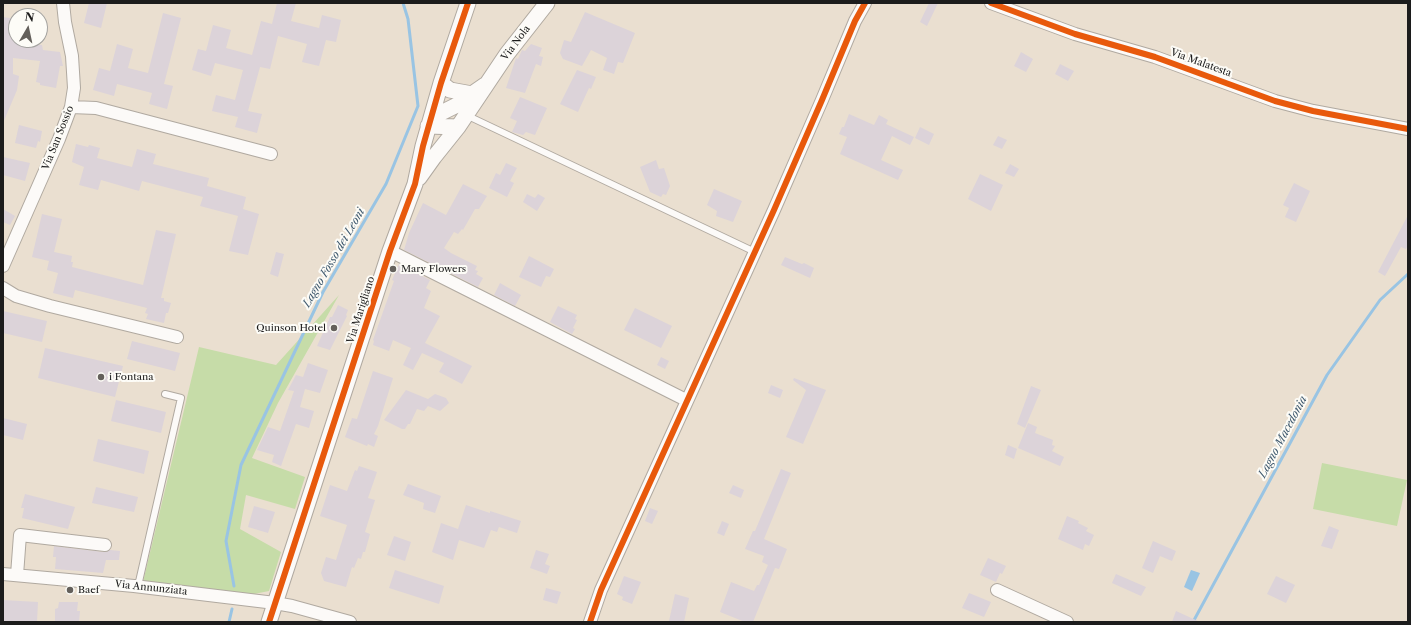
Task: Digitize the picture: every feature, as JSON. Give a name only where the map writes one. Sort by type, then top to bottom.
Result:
[{"type":"street","name":"Via San Sossio","points":[[3,266],[59,139],[71,107],[74,88],[72,56],[65,22],[63,3]]},
{"type":"street","name":"Via Marigliano","points":[[269,622],[390,251],[415,184],[422,146],[441,83],[468,3]]},
{"type":"street","name":"Via Nola","points":[[415,184],[479,97],[486,84],[507,54],[547,3]]},
{"type":"street","points":[[590,622],[601,590],[686,400],[755,252],[864,3]]},
{"type":"street","name":"Via Malatesta","points":[[991,3],[1076,34],[1155,57],[1275,101],[1314,111],[1408,129]]},
{"type":"street","points":[[441,83],[450,90],[472,94]]},
{"type":"street","name":"Via Nola","points":[[430,122],[465,101],[486,84]]},
{"type":"street","points":[[71,107],[96,108],[271,154]]},
{"type":"street","points":[[430,122],[462,121]]},
{"type":"street","points":[[390,251],[686,400]]},
{"type":"street","points":[[3,288],[16,296],[50,306],[177,337]]},
{"type":"street","points":[[17,575],[14,562],[20,535],[105,545]]},
{"type":"street","name":"Via Annunziata","points":[[3,574],[138,586],[275,603],[292,606],[350,622]]},
{"type":"street","points":[[997,590],[1067,622]]},
{"type":"lane","points":[[462,121],[755,252]]},
{"type":"lane","points":[[138,586],[181,398],[165,394]]},
{"type":"green space","points":[[339,295],[278,403],[252,458],[305,477],[295,509],[246,495],[240,529],[281,552],[269,591],[249,595],[143,582],[199,347],[276,365]]},
{"type":"green space","points":[[1322,463],[1407,480],[1397,526],[1313,509]]},
{"type":"water","points":[[1191,570],[1200,573],[1192,591],[1184,587]]},
{"type":"building","points":[[89,3],[107,3],[101,28],[84,23]]},
{"type":"building","points":[[277,3],[296,3],[291,21],[319,28],[322,15],[341,20],[336,42],[326,40],[319,66],[302,62],[307,44],[278,36],[270,69],[260,67],[248,111],[262,114],[257,133],[235,127],[238,117],[212,111],[216,95],[235,100],[243,70],[215,63],[211,76],[192,70],[198,49],[206,51],[213,25],[231,30],[226,48],[252,55],[261,21],[272,24]]},
{"type":"building","points":[[929,3],[938,3],[927,26],[920,22]]},
{"type":"building","points":[[585,12],[635,33],[623,63],[618,62],[614,74],[603,70],[607,58],[591,50],[582,66],[563,59],[560,53],[564,40],[571,42]]},
{"type":"building","points":[[163,13],[181,18],[164,84],[173,86],[167,109],[149,104],[152,93],[117,84],[114,96],[93,90],[99,68],[110,71],[117,44],[133,49],[128,68],[148,73]]},
{"type":"building","points":[[3,17],[8,18],[8,48],[43,48],[43,50],[60,52],[63,66],[60,66],[56,88],[40,85],[40,83],[36,82],[40,61],[13,58],[13,74],[19,76],[17,90],[3,123]]},
{"type":"building","points":[[531,44],[542,48],[539,56],[543,57],[541,66],[536,64],[525,93],[506,88],[516,58],[518,59],[522,50],[525,51]]},
{"type":"building","points":[[1021,52],[1033,59],[1026,72],[1014,66]]},
{"type":"building","points":[[1060,64],[1074,71],[1068,81],[1055,74]]},
{"type":"building","points":[[577,70],[596,77],[578,112],[560,104]]},
{"type":"building","points":[[520,97],[547,108],[535,135],[526,132],[523,135],[512,132],[517,121],[510,118]]},
{"type":"building","points":[[849,114],[874,125],[879,115],[888,120],[886,124],[914,137],[910,145],[892,136],[881,160],[903,170],[898,180],[840,154],[847,137],[839,134],[842,127],[844,127]]},
{"type":"building","points":[[19,125],[42,131],[40,142],[38,141],[36,148],[15,143]]},
{"type":"building","points":[[920,127],[934,134],[929,145],[915,138]]},
{"type":"building","points":[[998,136],[1007,140],[1002,149],[993,145]]},
{"type":"building","points":[[76,144],[100,148],[97,158],[132,167],[137,149],[156,154],[153,164],[209,178],[207,186],[246,197],[243,209],[259,214],[248,255],[229,251],[238,216],[200,206],[203,197],[142,181],[139,191],[101,180],[98,190],[79,185],[84,167],[72,162]]},
{"type":"building","points":[[3,157],[30,163],[25,181],[3,175]]},
{"type":"building","points":[[656,160],[659,169],[664,168],[670,186],[666,195],[663,194],[661,197],[650,192],[640,167]]},
{"type":"building","points":[[506,163],[517,168],[510,181],[514,183],[507,197],[489,188],[496,173],[500,175]]},
{"type":"building","points":[[1010,164],[1019,169],[1014,177],[1005,173]]},
{"type":"building","points":[[980,174],[1003,185],[991,211],[968,199]]},
{"type":"building","points":[[1294,183],[1310,191],[1296,222],[1285,217],[1289,208],[1283,205]]},
{"type":"building","points":[[463,184],[487,196],[479,209],[475,209],[463,230],[462,229],[458,234],[454,232],[444,248],[477,266],[475,270],[478,271],[476,274],[483,278],[478,287],[404,250],[409,233],[423,203],[446,215]]},
{"type":"building","points":[[714,189],[742,201],[733,222],[716,216],[717,211],[707,205]]},
{"type":"building","points":[[527,194],[535,198],[538,194],[545,198],[537,211],[523,202]]},
{"type":"building","points":[[3,209],[15,216],[10,225],[3,222]]},
{"type":"building","points":[[42,214],[62,219],[54,252],[72,256],[72,267],[143,285],[156,230],[176,234],[161,298],[164,298],[164,301],[171,303],[168,313],[166,313],[164,323],[146,319],[148,314],[145,313],[147,308],[75,290],[73,298],[53,293],[58,273],[47,270],[49,261],[32,257]]},
{"type":"building","points":[[1408,215],[1408,245],[1406,249],[1401,247],[1385,276],[1378,272]]},
{"type":"building","points":[[276,252],[284,254],[278,277],[270,274]]},
{"type":"building","points":[[529,256],[554,269],[550,277],[546,276],[541,287],[519,277]]},
{"type":"building","points":[[785,257],[814,268],[810,278],[781,265]]},
{"type":"building","points":[[399,264],[430,280],[426,288],[431,291],[424,308],[440,316],[425,343],[472,366],[462,384],[439,372],[444,363],[422,353],[413,370],[403,365],[411,348],[393,340],[389,351],[373,345],[373,340],[394,281],[392,280]]},
{"type":"building","points":[[500,283],[521,295],[515,306],[494,295]]},
{"type":"building","name":"Quinson Hotel","points":[[338,305],[348,310],[347,316],[330,350],[317,346],[330,317],[332,317]]},
{"type":"building","points":[[558,306],[577,315],[575,319],[577,320],[573,328],[575,329],[572,334],[550,322]]},
{"type":"building","points":[[635,308],[672,326],[661,348],[624,330]]},
{"type":"building","points":[[3,311],[47,321],[42,342],[3,333]]},
{"type":"building","points":[[132,341],[180,353],[175,371],[127,359]]},
{"type":"building","points":[[45,348],[123,366],[115,397],[38,378]]},
{"type":"building","points":[[661,357],[669,361],[665,369],[657,365]]},
{"type":"building","points":[[308,363],[328,370],[320,393],[305,389],[300,407],[314,411],[309,428],[296,424],[281,466],[272,462],[274,455],[257,450],[268,427],[280,431],[294,391],[288,390],[296,375],[303,377]]},
{"type":"building","points":[[373,371],[393,378],[378,426],[374,434],[378,436],[374,447],[368,444],[367,446],[345,437],[352,418],[357,419]]},
{"type":"building","points":[[794,378],[826,390],[803,444],[786,437],[806,390],[793,380]]},
{"type":"building","points":[[771,385],[783,390],[780,398],[768,393]]},
{"type":"building","points":[[1031,386],[1041,390],[1025,428],[1017,424]]},
{"type":"building","points":[[406,390],[428,399],[435,394],[446,398],[449,403],[440,411],[428,406],[424,411],[417,409],[410,424],[408,424],[405,429],[402,429],[384,420]]},
{"type":"building","points":[[116,400],[166,412],[161,433],[111,421]]},
{"type":"building","points":[[3,418],[27,424],[23,440],[3,435]]},
{"type":"building","points":[[1028,423],[1037,427],[1035,433],[1053,440],[1052,445],[1055,446],[1052,451],[1064,457],[1060,466],[1018,448]]},
{"type":"building","points":[[98,439],[149,451],[144,474],[93,461]]},
{"type":"building","points":[[1008,445],[1017,449],[1014,459],[1005,455]]},
{"type":"building","points":[[359,466],[377,472],[368,498],[375,500],[365,532],[370,534],[365,552],[363,552],[361,559],[358,558],[354,568],[352,567],[346,587],[324,581],[321,573],[326,557],[336,560],[347,525],[320,516],[330,485],[347,491],[355,470],[357,471]]},
{"type":"building","points":[[781,469],[791,473],[764,539],[787,549],[779,569],[775,568],[753,622],[745,622],[720,612],[731,582],[754,591],[757,585],[759,585],[768,565],[762,562],[764,556],[745,549],[753,531],[755,531]]},
{"type":"building","points":[[408,484],[441,496],[435,513],[423,509],[424,503],[403,495]]},
{"type":"building","points":[[733,485],[744,490],[741,498],[729,493]]},
{"type":"building","points":[[96,487],[138,497],[134,512],[92,503]]},
{"type":"building","points":[[25,494],[75,507],[68,529],[22,518],[24,508],[21,508]]},
{"type":"building","points":[[466,505],[521,521],[517,533],[499,527],[497,532],[491,530],[484,548],[459,540],[453,560],[432,552],[441,523],[458,529]]},
{"type":"building","points":[[254,506],[275,512],[268,533],[248,527]]},
{"type":"building","points":[[650,508],[658,511],[652,524],[645,521]]},
{"type":"building","points":[[1067,516],[1079,521],[1078,523],[1088,528],[1086,531],[1094,535],[1089,546],[1085,544],[1083,550],[1058,539]]},
{"type":"building","points":[[722,521],[729,524],[724,536],[717,533]]},
{"type":"building","points":[[1329,526],[1339,530],[1332,549],[1321,546]]},
{"type":"building","points":[[394,536],[411,542],[405,561],[387,555]]},
{"type":"building","points":[[1153,541],[1176,551],[1172,561],[1160,556],[1153,573],[1142,568]]},
{"type":"building","points":[[54,546],[104,552],[110,550],[120,551],[119,560],[106,560],[103,573],[55,569],[56,557],[53,557]]},
{"type":"building","points":[[536,550],[549,554],[545,564],[550,566],[547,574],[530,568]]},
{"type":"building","points":[[988,558],[1006,566],[1002,574],[1000,573],[996,582],[980,575]]},
{"type":"building","points":[[395,570],[444,586],[439,604],[389,588]]},
{"type":"building","points":[[1116,574],[1146,587],[1141,596],[1112,583]]},
{"type":"building","points":[[624,576],[641,582],[632,604],[622,600],[623,597],[617,594]]},
{"type":"building","points":[[1276,576],[1295,585],[1286,603],[1267,594]]},
{"type":"building","points":[[546,588],[561,592],[557,604],[543,600]]},
{"type":"building","points":[[969,593],[991,602],[984,617],[962,608]]},
{"type":"building","points":[[675,594],[689,598],[684,622],[669,621]]},
{"type":"building","points":[[3,600],[38,602],[37,622],[3,622]]},
{"type":"building","points":[[59,602],[78,602],[77,611],[80,611],[79,622],[55,622],[55,609],[58,608]]},
{"type":"building","points":[[1176,611],[1200,622],[1172,622]]},
{"type":"waterway","name":"Lagno Fosso dei Leoni","points":[[234,586],[226,541],[241,465],[323,292],[386,184],[418,106],[408,19],[403,3]]},
{"type":"waterway","name":"Lagno Macedonia","points":[[1193,622],[1327,375],[1380,300],[1408,274]]},
{"type":"waterway","name":"Lagno Fosso dei Leoni","points":[[229,622],[232,609]]},
{"type":"cycle path","points":[[269,622],[390,251],[415,184],[423,146],[441,83],[468,3]]},
{"type":"cycle path","points":[[590,622],[601,590],[774,210],[855,21],[865,3]]},
{"type":"cycle path","points":[[991,3],[1075,34],[1155,57],[1275,101],[1313,111],[1408,129]]},
{"type":"place","name":"Mary Flowers","points":[[393,269]]},
{"type":"place","name":"Quinson Hotel","points":[[334,328]]},
{"type":"place","name":"i Fontana","points":[[101,377]]},
{"type":"place","name":"Baef","points":[[70,590]]}]
